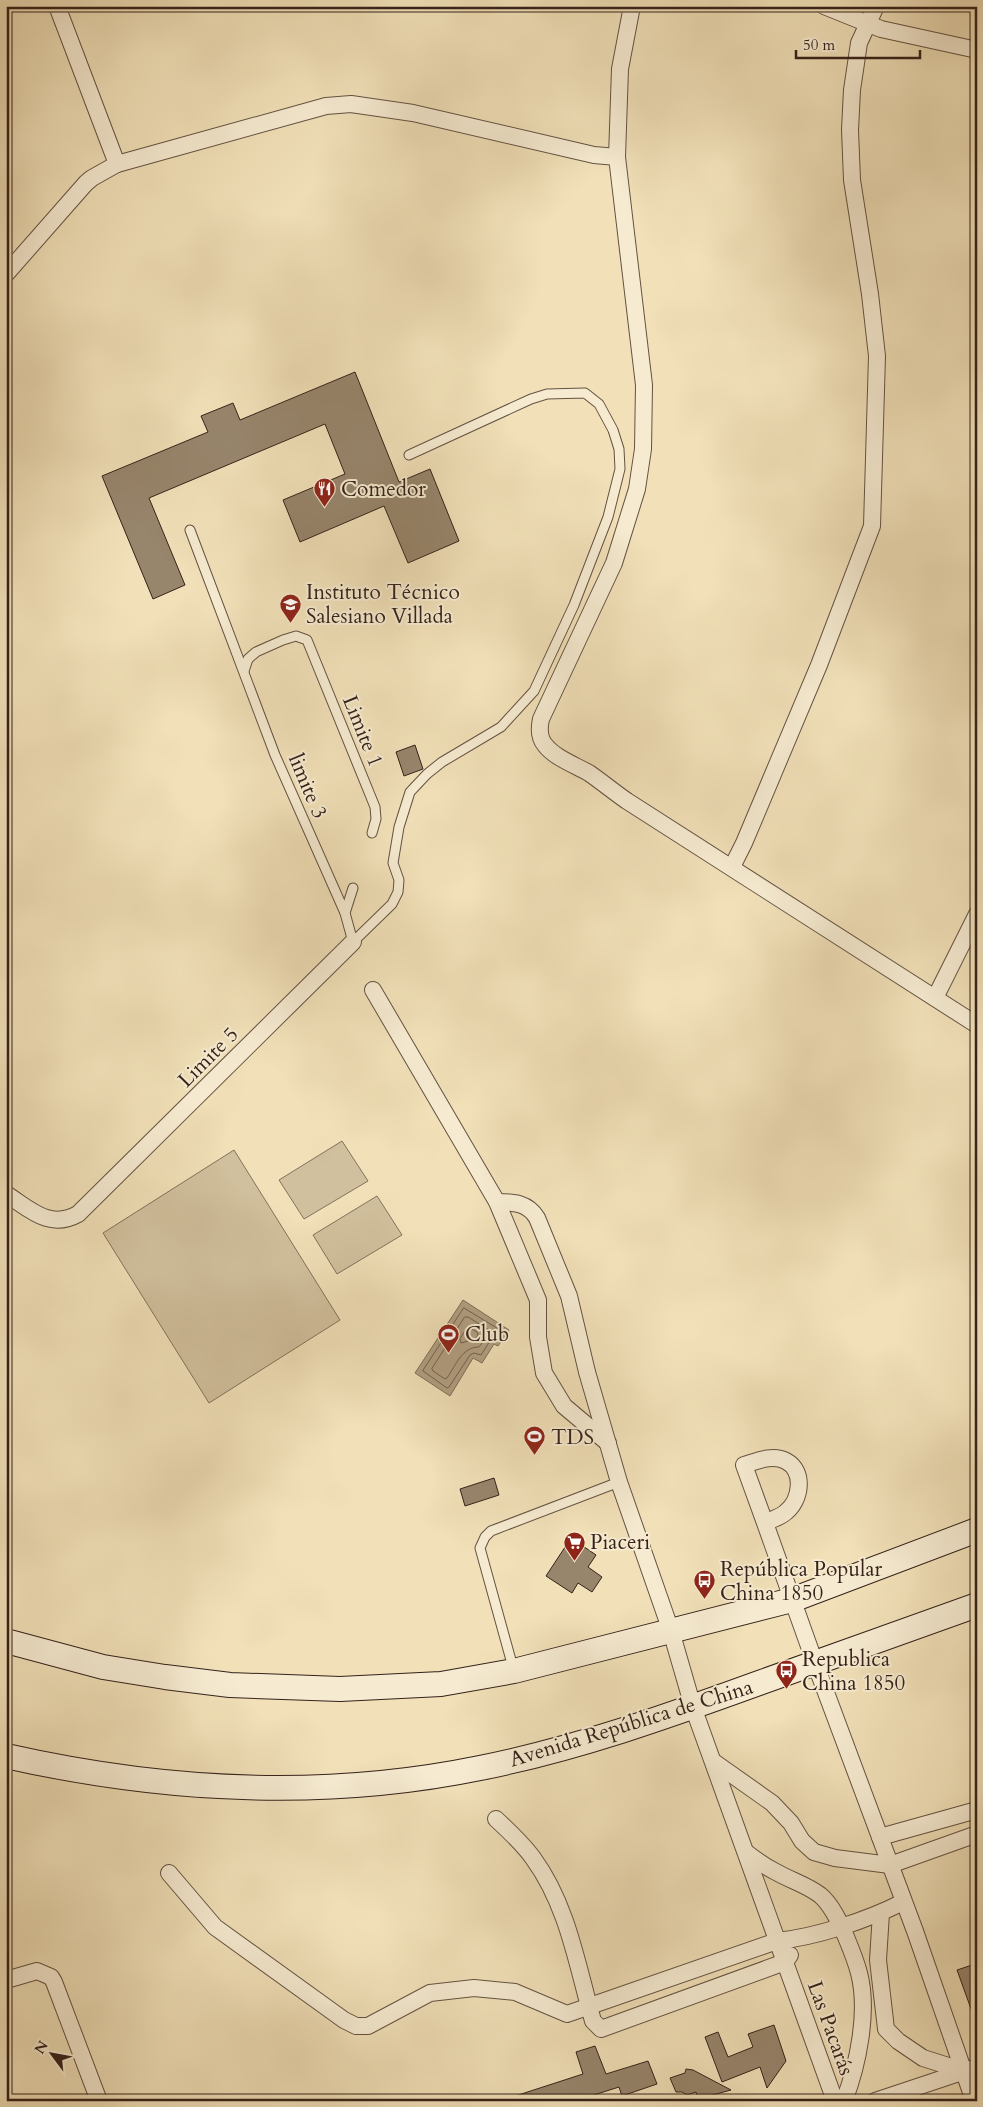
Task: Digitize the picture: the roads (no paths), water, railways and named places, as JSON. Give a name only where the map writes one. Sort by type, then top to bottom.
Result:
[{"type":"main road","points":[[6,1641],[103,1667],[230,1685],[349,1689],[441,1684],[514,1671],[792,1600],[977,1530]]},
{"type":"main road","name":"Avenida República de China","points":[[6,1756],[50,1766],[158,1782],[251,1787],[381,1782],[480,1768],[591,1740],[693,1707],[977,1605]]},
{"type":"street","points":[[57,6],[117,164]]},
{"type":"street","points":[[632,6],[620,69],[616,156],[644,385],[643,450],[637,489],[614,563],[541,719],[539,729],[544,744],[551,751],[977,1025]]},
{"type":"street","points":[[824,6],[888,31],[977,50]]},
{"type":"street","points":[[732,867],[744,843],[815,674],[872,526],[877,356],[851,161],[851,100],[859,43],[876,6]]},
{"type":"street","points":[[6,274],[86,183],[117,164],[337,104],[362,105],[413,113],[594,155],[616,156]]},
{"type":"street","points":[[935,998],[977,914]]},
{"type":"street","name":"Limite 5","points":[[6,1194],[38,1214],[55,1220],[67,1220],[78,1214],[353,942]]},
{"type":"street","points":[[373,990],[497,1202],[538,1300],[538,1337],[544,1373],[564,1406],[608,1443]]},
{"type":"street","name":"Las Pacarás","points":[[497,1202],[509,1202],[532,1209],[569,1296],[587,1372],[619,1482],[671,1631],[693,1707],[835,2101]]},
{"type":"street","points":[[765,1522],[903,1902],[970,2069],[974,2101]]},
{"type":"street","points":[[714,1762],[772,1803],[791,1823],[802,1842],[814,1852],[852,1861],[890,1865],[977,1834]]},
{"type":"street","points":[[880,1837],[977,1810]]},
{"type":"street","points":[[496,1819],[533,1857],[551,1888],[566,1924],[593,2021],[601,2029],[786,1965],[802,1939]]},
{"type":"street","points":[[747,1853],[774,1872],[821,1896],[841,1926],[860,1974],[863,1998],[861,2028],[850,2084],[844,2101]]},
{"type":"street","points":[[169,1873],[215,1927],[336,2014],[356,2026],[375,2024],[430,1993],[465,1988],[515,1992],[567,2014],[778,1941],[802,1939],[881,1913],[903,1902]]},
{"type":"street","points":[[881,1913],[878,1960],[886,2029],[898,2042],[923,2058],[970,2069]]},
{"type":"street","points":[[6,1980],[37,1971],[51,1977],[99,2101]]},
{"type":"street","points":[[875,2101],[970,2069]]},
{"type":"lane","points":[[353,942],[392,904],[398,892],[399,880],[393,863],[399,827],[410,792],[427,774],[442,762],[501,727],[534,691],[574,605],[608,516],[620,469],[619,449],[613,430],[599,404],[585,393],[547,394],[531,399],[409,455]]},
{"type":"lane","name":"limite 3","points":[[190,530],[275,754],[345,913],[353,942]]},
{"type":"lane","name":"Limite 1","points":[[244,671],[245,664],[251,655],[283,640],[296,636],[309,644],[374,807],[376,819],[372,833]]},
{"type":"lane","points":[[345,913],[353,888]]},
{"type":"lane","points":[[514,1671],[480,1548],[485,1537],[491,1531],[619,1482]]},
{"type":"water","points":[[463,1300],[509,1330],[498,1346],[494,1344],[482,1363],[473,1358],[450,1396],[415,1373]]},
{"type":"place","name":"Comedor","points":[[325,508]]},
{"type":"place","name":"Instituto Técnico Salesiano Villada","points":[[290,623]]},
{"type":"place","name":"Club","points":[[449,1353]]},
{"type":"place","name":"TDS","points":[[535,1456]]},
{"type":"place","name":"Piaceri","points":[[574,1561]]},
{"type":"place","name":"República Popular China 1850","points":[[704,1600]]},
{"type":"place","name":"Republica China 1850","points":[[786,1690]]}]
